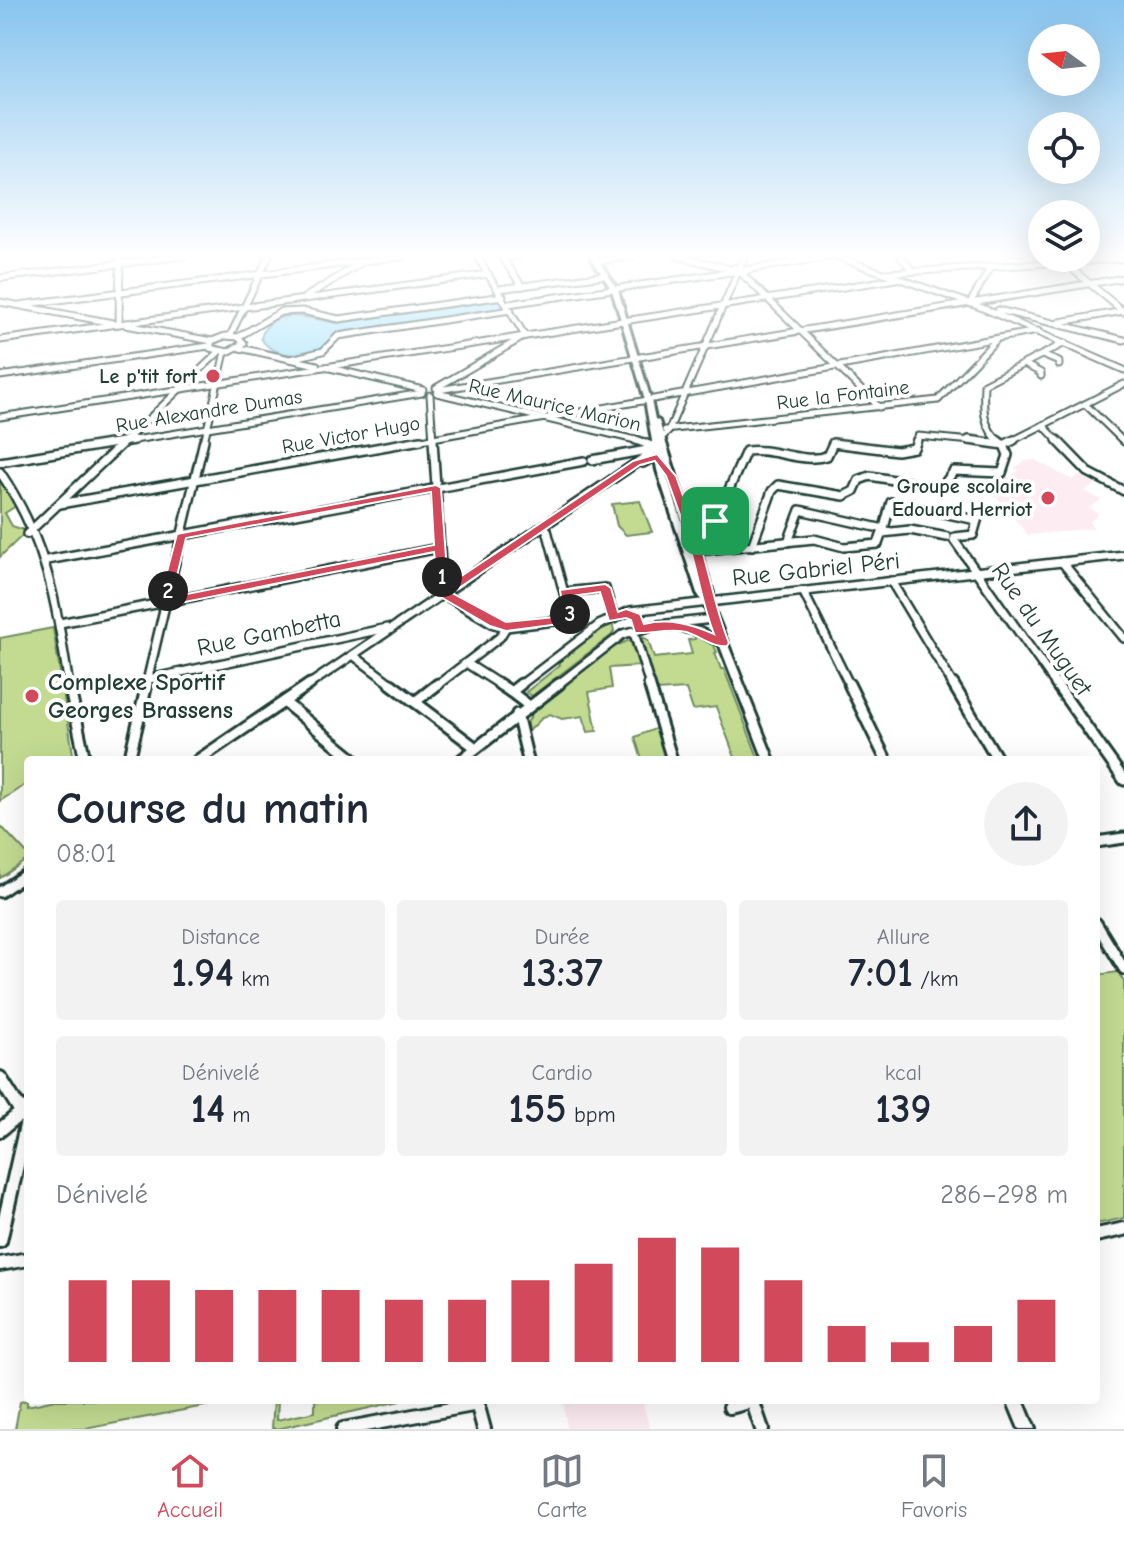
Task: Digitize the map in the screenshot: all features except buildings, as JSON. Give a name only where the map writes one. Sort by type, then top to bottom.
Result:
[{"type":"main road","points":[[625,323],[659,444],[709,593],[707,602]]},
{"type":"main road","points":[[651,413],[659,444],[661,470],[701,593],[767,756]]},
{"type":"main road","points":[[1017,1404],[1027,1429]]},
{"type":"street","points":[[112,323],[210,344],[222,352]]},
{"type":"street","points":[[0,340],[129,323]]},
{"type":"street","points":[[230,336],[236,323]]},
{"type":"street","points":[[238,337],[262,323]]},
{"type":"street","points":[[291,359],[323,351],[338,336],[417,323]]},
{"type":"street","points":[[518,323],[525,336]]},
{"type":"street","points":[[0,417],[513,340],[607,323]]},
{"type":"street","points":[[213,756],[284,702],[640,463],[659,444],[715,323]]},
{"type":"street","points":[[792,323],[879,407]]},
{"type":"street","name":"Rue Alexandre Dumas","points":[[0,462],[851,323]]},
{"type":"street","points":[[1020,323],[1123,370]]},
{"type":"street","points":[[1050,323],[1124,340]]},
{"type":"street","points":[[1056,324],[1063,323]]},
{"type":"street","name":"Rue Victor Hugo","points":[[60,504],[1038,331]]},
{"type":"street","points":[[0,376],[210,344],[230,336],[243,340],[240,348],[222,352],[179,390],[31,531]]},
{"type":"street","name":"Rue la Fontaine","points":[[659,444],[942,398],[996,339]]},
{"type":"street","points":[[443,594],[431,392],[513,340]]},
{"type":"street","points":[[752,546],[772,491],[778,485],[844,496],[854,491],[859,480],[870,476],[941,488],[954,471],[1002,473],[1008,455],[1004,445],[990,435],[984,418],[984,384],[1065,343]]},
{"type":"street","name":"Rue Maurice Marion","points":[[240,348],[659,444]]},
{"type":"street","points":[[130,756],[222,352]]},
{"type":"street","points":[[1042,355],[1059,362],[1059,365]]},
{"type":"street","points":[[1024,364],[1041,373],[1041,376]]},
{"type":"street","points":[[708,550],[715,521],[742,458],[750,449],[817,459],[829,454],[833,443],[848,441],[904,452],[914,448],[918,436],[932,435],[1004,445],[1124,384]]},
{"type":"street","points":[[1085,404],[1124,442]]},
{"type":"street","points":[[1043,425],[1088,472],[1124,491]]},
{"type":"street","points":[[47,560],[588,461],[659,444]]},
{"type":"street","points":[[640,463],[661,470]]},
{"type":"street","points":[[0,472],[17,493],[31,531],[47,560],[84,756]]},
{"type":"street","points":[[696,551],[814,539],[844,547],[878,544],[891,502],[976,520]]},
{"type":"street","points":[[788,542],[800,510],[883,531],[910,530],[952,538],[973,535],[981,507]]},
{"type":"street","points":[[686,521],[715,521]]},
{"type":"street","points":[[443,594],[494,624],[506,627],[571,619],[547,530],[543,527]]},
{"type":"street","name":"Rue du Muguet","points":[[952,538],[1124,780]]},
{"type":"street","points":[[60,623],[439,548]]},
{"type":"street","name":"Rue Gabriel Péri","points":[[511,692],[599,625],[626,613],[1124,555]]},
{"type":"street","points":[[1062,562],[1124,638]]},
{"type":"street","points":[[891,581],[996,756]]},
{"type":"street","points":[[564,592],[605,588],[615,618],[635,636],[671,756]]},
{"type":"street","points":[[803,591],[884,756]]},
{"type":"street","points":[[626,613],[636,617],[631,632]]},
{"type":"street","points":[[466,756],[528,705],[631,632],[658,625],[713,619]]},
{"type":"street","name":"Rue Gambetta","points":[[149,679],[397,625]]},
{"type":"street","points":[[658,625],[688,628],[723,643]]},
{"type":"street","points":[[415,702],[500,637],[506,627]]},
{"type":"street","points":[[353,655],[476,748]]},
{"type":"street","points":[[466,663],[528,705]]},
{"type":"street","points":[[284,702],[350,756]]},
{"type":"street","points":[[517,714],[527,756]]},
{"type":"street","points":[[1100,841],[1124,838]]},
{"type":"street","points":[[0,892],[24,876]]},
{"type":"street","points":[[1100,930],[1124,969]]},
{"type":"street","points":[[0,1078],[24,1109]]},
{"type":"street","points":[[0,1130],[24,1111]]},
{"type":"street","points":[[0,1241],[24,1134]]},
{"type":"street","points":[[1100,1234],[1124,1229]]},
{"type":"street","points":[[0,1264],[24,1260]]},
{"type":"street","points":[[343,1429],[467,1404]]},
{"type":"street","points":[[478,1404],[484,1429]]},
{"type":"street","points":[[730,1407],[745,1404]]},
{"type":"street","points":[[756,1404],[762,1429]]},
{"type":"shaded area","name":"Groupe scolaire Edouard Herriot","points":[[1035,460],[1072,480],[1079,475],[1096,484],[1085,491],[1101,500],[1089,508],[1099,514],[1089,522],[1094,528],[1028,535],[997,497],[980,494],[982,479],[998,483],[1019,471],[1015,468],[1025,461]]},
{"type":"shaded area","points":[[564,1404],[643,1404],[650,1429],[567,1429]]},
{"type":"green space","points":[[0,479],[19,504],[5,513],[12,526],[27,531],[0,557]]},
{"type":"green space","points":[[640,501],[652,532],[626,535],[617,526],[612,504]]},
{"type":"green space","points":[[612,623],[612,635],[532,696],[526,692],[560,665],[556,662],[594,632]]},
{"type":"green space","name":"Complexe Sportif Georges Brassens","points":[[53,628],[73,754],[24,756],[24,786],[0,801],[0,638]]},
{"type":"green space","points":[[695,635],[714,646],[757,756],[734,756],[716,707],[693,710],[686,689],[657,691],[641,636],[648,640],[654,658],[692,654],[688,640],[695,639]]},
{"type":"green space","points":[[630,640],[639,666],[609,668],[612,688],[589,692],[597,731],[588,732],[583,716],[562,719],[550,714],[528,732],[527,723],[533,712],[613,647]]},
{"type":"green space","points":[[657,728],[665,756],[641,756],[635,737]]},
{"type":"green space","points":[[0,825],[24,851],[24,862],[0,878]]},
{"type":"green space","points":[[1118,972],[1124,982],[1124,1218],[1100,1223],[1100,974]]},
{"type":"green space","points":[[24,1401],[27,1406],[215,1404],[85,1429],[15,1429],[20,1402]]},
{"type":"green space","points":[[274,1404],[278,1404],[277,1420],[315,1412],[315,1404],[387,1404],[277,1429],[272,1428]]},
{"type":"water","points":[[271,323],[414,323],[338,334],[316,352],[299,355],[273,349],[261,338]]},
{"type":"place","name":"Le p'tit fort","points":[[213,376]]},
{"type":"place","name":"Groupe scolaire Edouard Herriot","points":[[1048,498]]},
{"type":"place","name":"Complexe Sportif Georges Brassens","points":[[32,696]]},
{"type":"route","points":[[715,521],[686,521],[671,476],[657,457],[637,463],[443,594],[436,488],[181,536],[165,602],[439,548],[443,594],[494,624],[506,627],[571,619],[564,592],[605,588],[614,619],[626,613],[636,617],[639,630],[658,625],[676,626],[700,632],[723,643],[707,602],[709,593],[696,551],[708,550],[715,521]]}]
